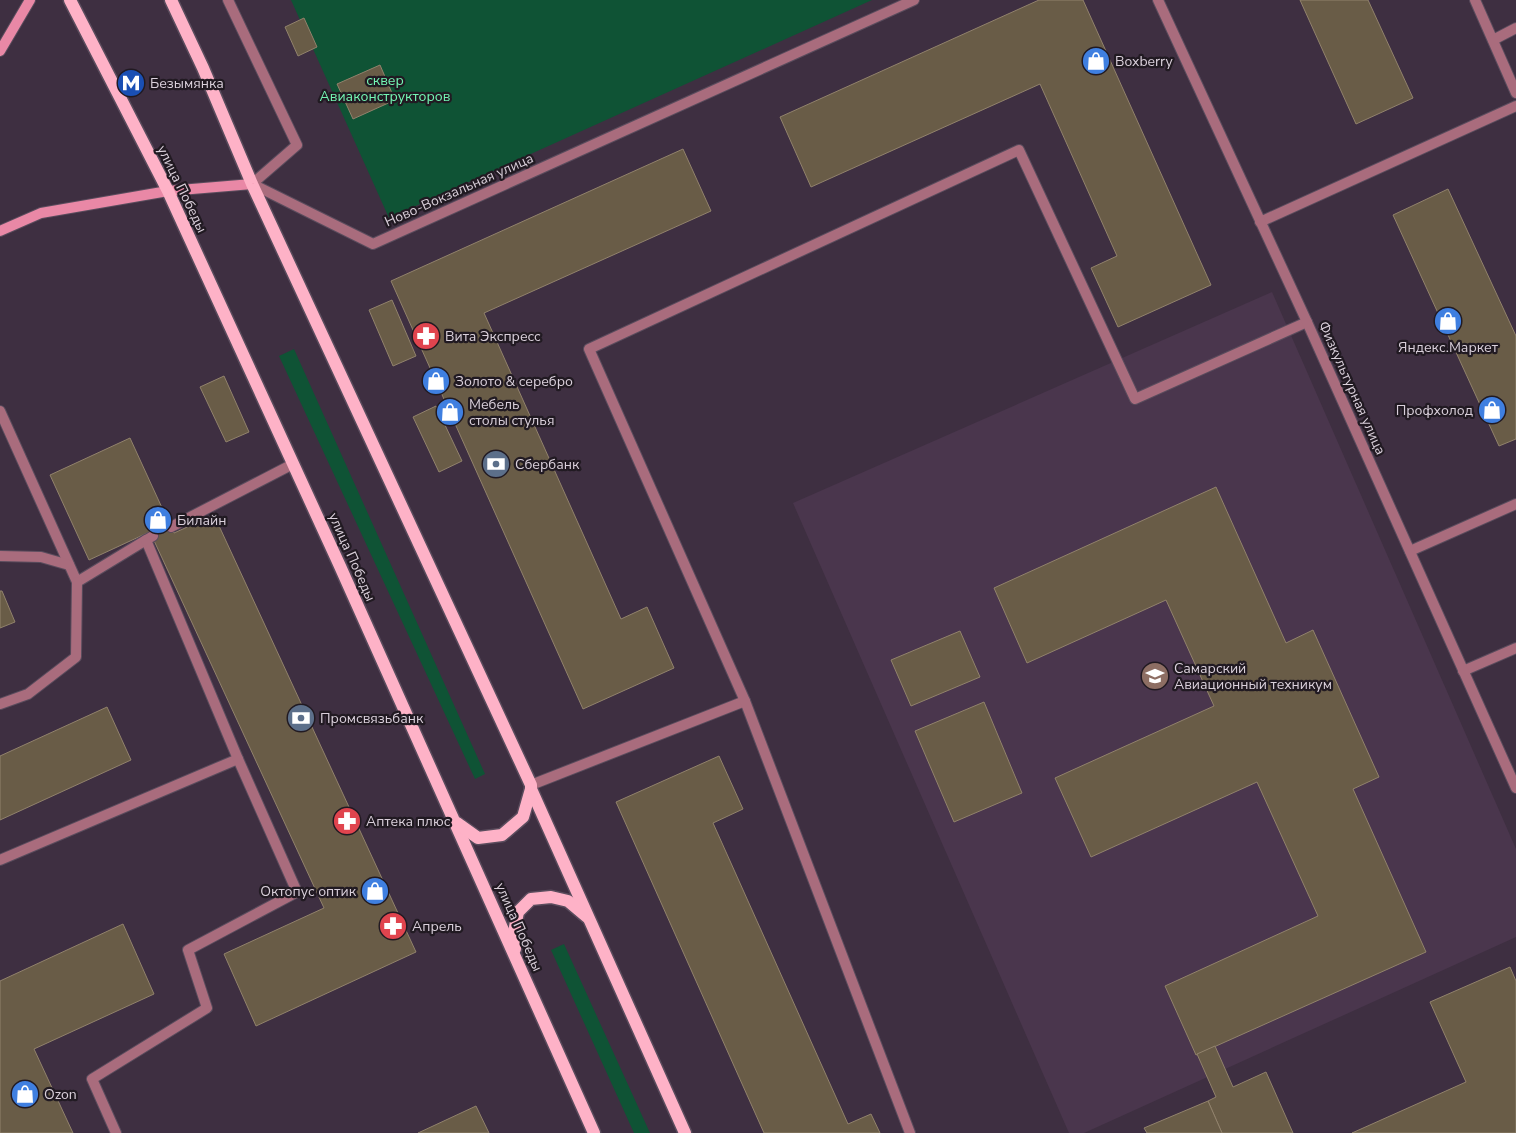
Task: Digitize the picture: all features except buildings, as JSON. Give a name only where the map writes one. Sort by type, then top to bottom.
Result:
[{"type":"main road","points":[[0,51],[30,0]]},
{"type":"main road","name":"улица Победы","points":[[70,0],[168,191],[455,821],[594,1133]]},
{"type":"main road","points":[[171,0],[252,184],[531,787],[685,1133]]},
{"type":"main road","points":[[0,230],[41,213],[168,191],[252,184]]},
{"type":"main road","points":[[455,821],[478,838],[502,835],[523,817],[531,787]]},
{"type":"main road","points":[[515,956],[514,932],[518,912],[531,899],[551,897],[568,902],[588,918]]},
{"type":"street","points":[[228,0],[297,145],[252,184]]},
{"type":"street","name":"Ново-Вокзальная улица","points":[[252,184],[373,244],[914,0]]},
{"type":"street","name":"Физкультурная улица","points":[[1158,0],[1307,322],[1516,788]]},
{"type":"street","points":[[1475,0],[1516,92]]},
{"type":"street","points":[[1493,40],[1516,28]]},
{"type":"street","points":[[1260,222],[1516,106]]},
{"type":"street","points":[[910,1133],[745,701],[589,349],[1019,150],[1136,399],[1307,322]]},
{"type":"street","points":[[0,411],[77,582],[76,657],[28,694],[0,704]]},
{"type":"street","points":[[171,527],[293,464]]},
{"type":"street","points":[[1410,551],[1516,504]]},
{"type":"street","points":[[77,582],[150,538],[238,759],[298,892],[188,950],[206,1008],[92,1078],[116,1133]]},
{"type":"street","points":[[0,556],[42,557],[69,564]]},
{"type":"street","points":[[1463,671],[1516,648]]},
{"type":"street","points":[[531,787],[745,701]]},
{"type":"street","points":[[0,860],[238,759]]},
{"type":"shaded area","name":"Самарский Авиационный техникум","points":[[1272,292],[1516,849],[1516,937],[1084,1133],[1069,1133],[793,503]]},
{"type":"green space","name":"сквер Авиаконструкторов","points":[[291,0],[872,0],[389,218]]},
{"type":"green space","points":[[294,349],[485,774],[475,779],[279,356]]},
{"type":"green space","points":[[564,944],[650,1133],[634,1133],[551,950]]},
{"type":"place","name":"Boxberry","points":[[1096,61]]},
{"type":"place","name":"Безымянка","points":[[131,83]]},
{"type":"place","name":"Яндекс.Маркет","points":[[1448,321]]},
{"type":"place","name":"Вита Экспресс","points":[[426,336]]},
{"type":"place","name":"Золото & серебро","points":[[436,381]]},
{"type":"place","name":"Профхолод","points":[[1492,410]]},
{"type":"place","name":"Мебель столы стулья","points":[[450,412]]},
{"type":"place","name":"Сбербанк","points":[[496,464]]},
{"type":"place","name":"Билайн","points":[[158,520]]},
{"type":"place","name":"Самарский Авиационный техникум","points":[[1155,676]]},
{"type":"place","name":"Промсвязьбанк","points":[[301,718]]},
{"type":"place","name":"Аптека плюс","points":[[347,821]]},
{"type":"place","name":"Октопус оптик","points":[[375,891]]},
{"type":"place","name":"Апрель","points":[[393,926]]},
{"type":"place","name":"Ozon","points":[[25,1094]]}]
